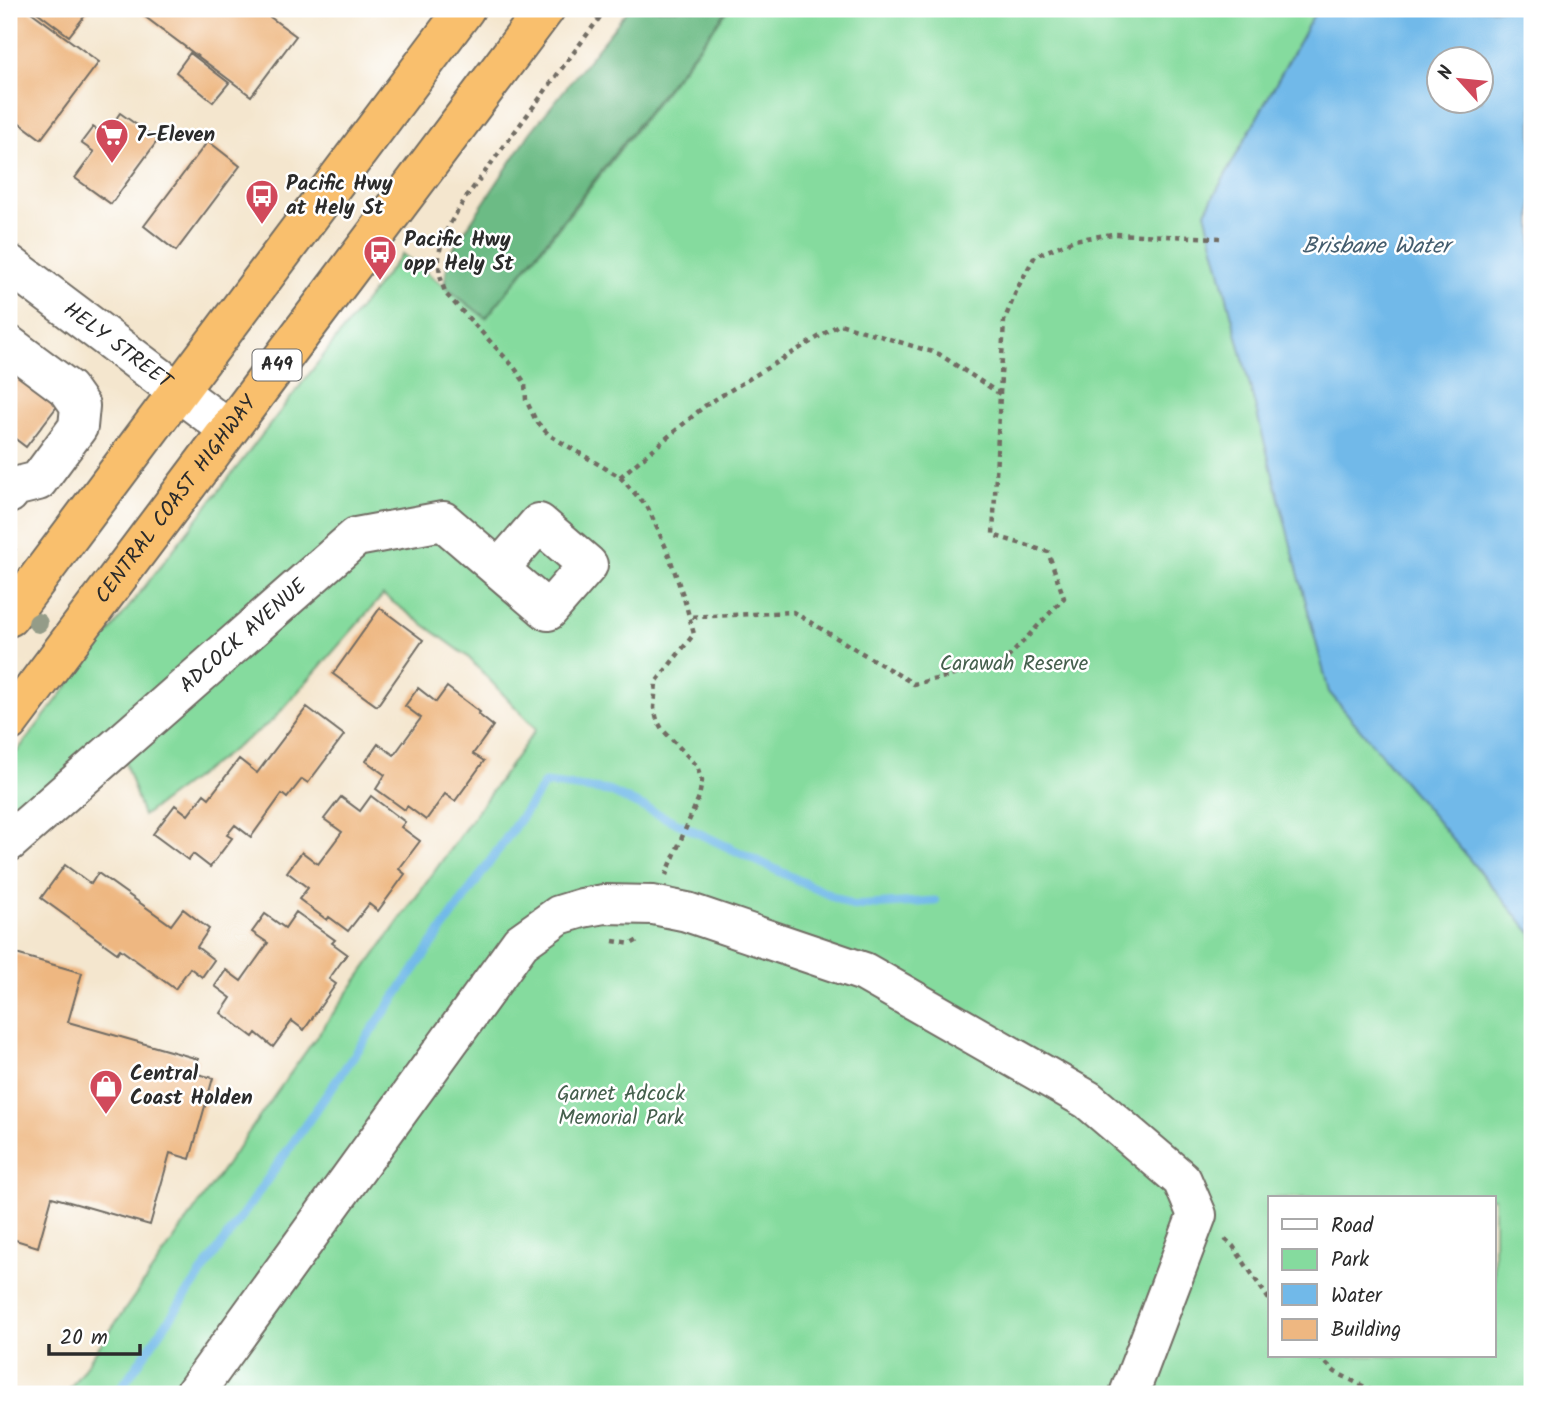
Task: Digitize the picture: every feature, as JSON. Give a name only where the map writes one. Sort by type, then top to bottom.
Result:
[{"type":"highway","points":[[15,589],[178,391],[465,9]]},
{"type":"highway","name":"CENTRAL COAST HIGHWAY","points":[[9,722],[545,9]]},
{"type":"street","name":"HELY STREET","points":[[9,264],[228,429]]},
{"type":"street","points":[[9,345],[68,389],[80,406],[78,427],[38,481],[14,487],[9,494]]},
{"type":"street","name":"ADCOCK AVENUE","points":[[9,842],[356,537],[443,521],[499,569]]},
{"type":"street","points":[[194,1394],[521,942],[559,915],[604,904],[653,905],[687,912],[864,972],[1088,1100],[1182,1180],[1197,1215],[1129,1394]]},
{"type":"path","points":[[607,9],[467,196],[448,225],[437,266],[446,294],[514,367],[525,383],[526,400],[536,421],[549,435],[620,477],[648,508],[667,550],[694,634],[656,682],[654,708],[662,729],[697,766],[702,781],[699,797],[674,855]]},
{"type":"path","points":[[689,617],[793,612],[914,684],[1002,664],[1064,598],[1048,552],[993,535],[1004,321],[1018,287],[1035,256],[1074,240],[1113,234],[1220,238]]},
{"type":"path","points":[[620,477],[706,405],[840,324],[939,354],[1000,394]]},
{"type":"path","points":[[9,542],[15,589]]},
{"type":"path","points":[[1197,1215],[1233,1246],[1268,1298]]},
{"type":"path","points":[[1321,1358],[1335,1372],[1379,1394]]},
{"type":"green space","points":[[629,9],[728,9],[486,318],[444,286],[449,255],[530,133]]},
{"type":"green space","points":[[729,9],[1317,9],[1205,212],[1329,692],[1532,934],[1532,1394],[66,1394],[536,729],[467,656],[383,595],[273,720],[143,816],[116,735],[9,821],[9,762],[402,254],[486,318]]},
{"type":"water","name":"Brisbane Water","points":[[1317,9],[1532,9],[1532,934],[1329,692],[1205,212]]},
{"type":"building","points":[[17,9],[27,9],[99,62],[41,139],[9,115],[9,19]]},
{"type":"building","points":[[33,9],[90,9],[69,36]]},
{"type":"building","points":[[143,9],[259,9],[296,36],[251,96],[140,13]]},
{"type":"building","points":[[190,53],[229,83],[213,102],[176,72]]},
{"type":"building","name":"7-Eleven","points":[[120,113],[158,140],[111,204],[75,178],[94,152],[81,143],[93,127],[105,135]]},
{"type":"building","points":[[208,141],[240,166],[176,251],[144,226]]},
{"type":"building","points":[[9,353],[65,396],[26,447],[9,434]]},
{"type":"building","points":[[380,608],[423,640],[377,706],[333,674]]},
{"type":"building","points":[[447,687],[480,712],[478,714],[493,726],[473,754],[484,761],[455,801],[445,794],[426,820],[407,806],[405,810],[376,789],[385,775],[366,761],[378,744],[394,755],[421,718],[405,706],[418,688],[436,702]]},
{"type":"building","points":[[307,707],[344,735],[308,783],[302,779],[287,798],[282,794],[251,837],[235,825],[227,835],[232,838],[210,867],[193,854],[188,860],[153,834],[175,805],[188,815],[204,794],[209,798],[239,759],[257,773]]},
{"type":"building","points":[[371,796],[405,822],[401,827],[420,841],[399,869],[405,874],[378,911],[369,904],[348,931],[329,917],[327,920],[299,899],[308,888],[287,872],[302,852],[318,864],[342,832],[324,819],[341,797],[360,811]]},
{"type":"building","points":[[65,865],[91,884],[98,873],[171,925],[183,909],[209,929],[197,947],[214,960],[202,977],[190,968],[175,989],[120,949],[117,953],[41,898]]},
{"type":"building","points":[[296,912],[335,940],[332,943],[347,954],[329,979],[336,984],[304,1030],[292,1021],[273,1047],[256,1033],[253,1037],[221,1013],[231,998],[215,986],[226,970],[241,981],[268,943],[252,932],[265,914],[285,928]]},
{"type":"building","name":"Central Coast Holden","points":[[9,952],[82,973],[68,1022],[198,1059],[194,1073],[213,1078],[190,1159],[170,1153],[150,1225],[52,1197],[38,1247],[9,1238]]},
{"type":"waterway","points":[[117,1394],[545,783],[609,791],[853,906],[935,901]]},
{"type":"place","name":"7-Eleven","points":[[112,165]]},
{"type":"place","name":"Pacific Hwy at Hely St","points":[[262,226]]},
{"type":"place","name":"Pacific Hwy opp Hely St","points":[[380,282]]},
{"type":"place","name":"Central Coast Holden","points":[[106,1116]]},
{"type":"park label","name":"Carawah Reserve","points":[[1014,664]]},
{"type":"park label","name":"Garnet Adcock Memorial Park","points":[[621,1106]]}]
